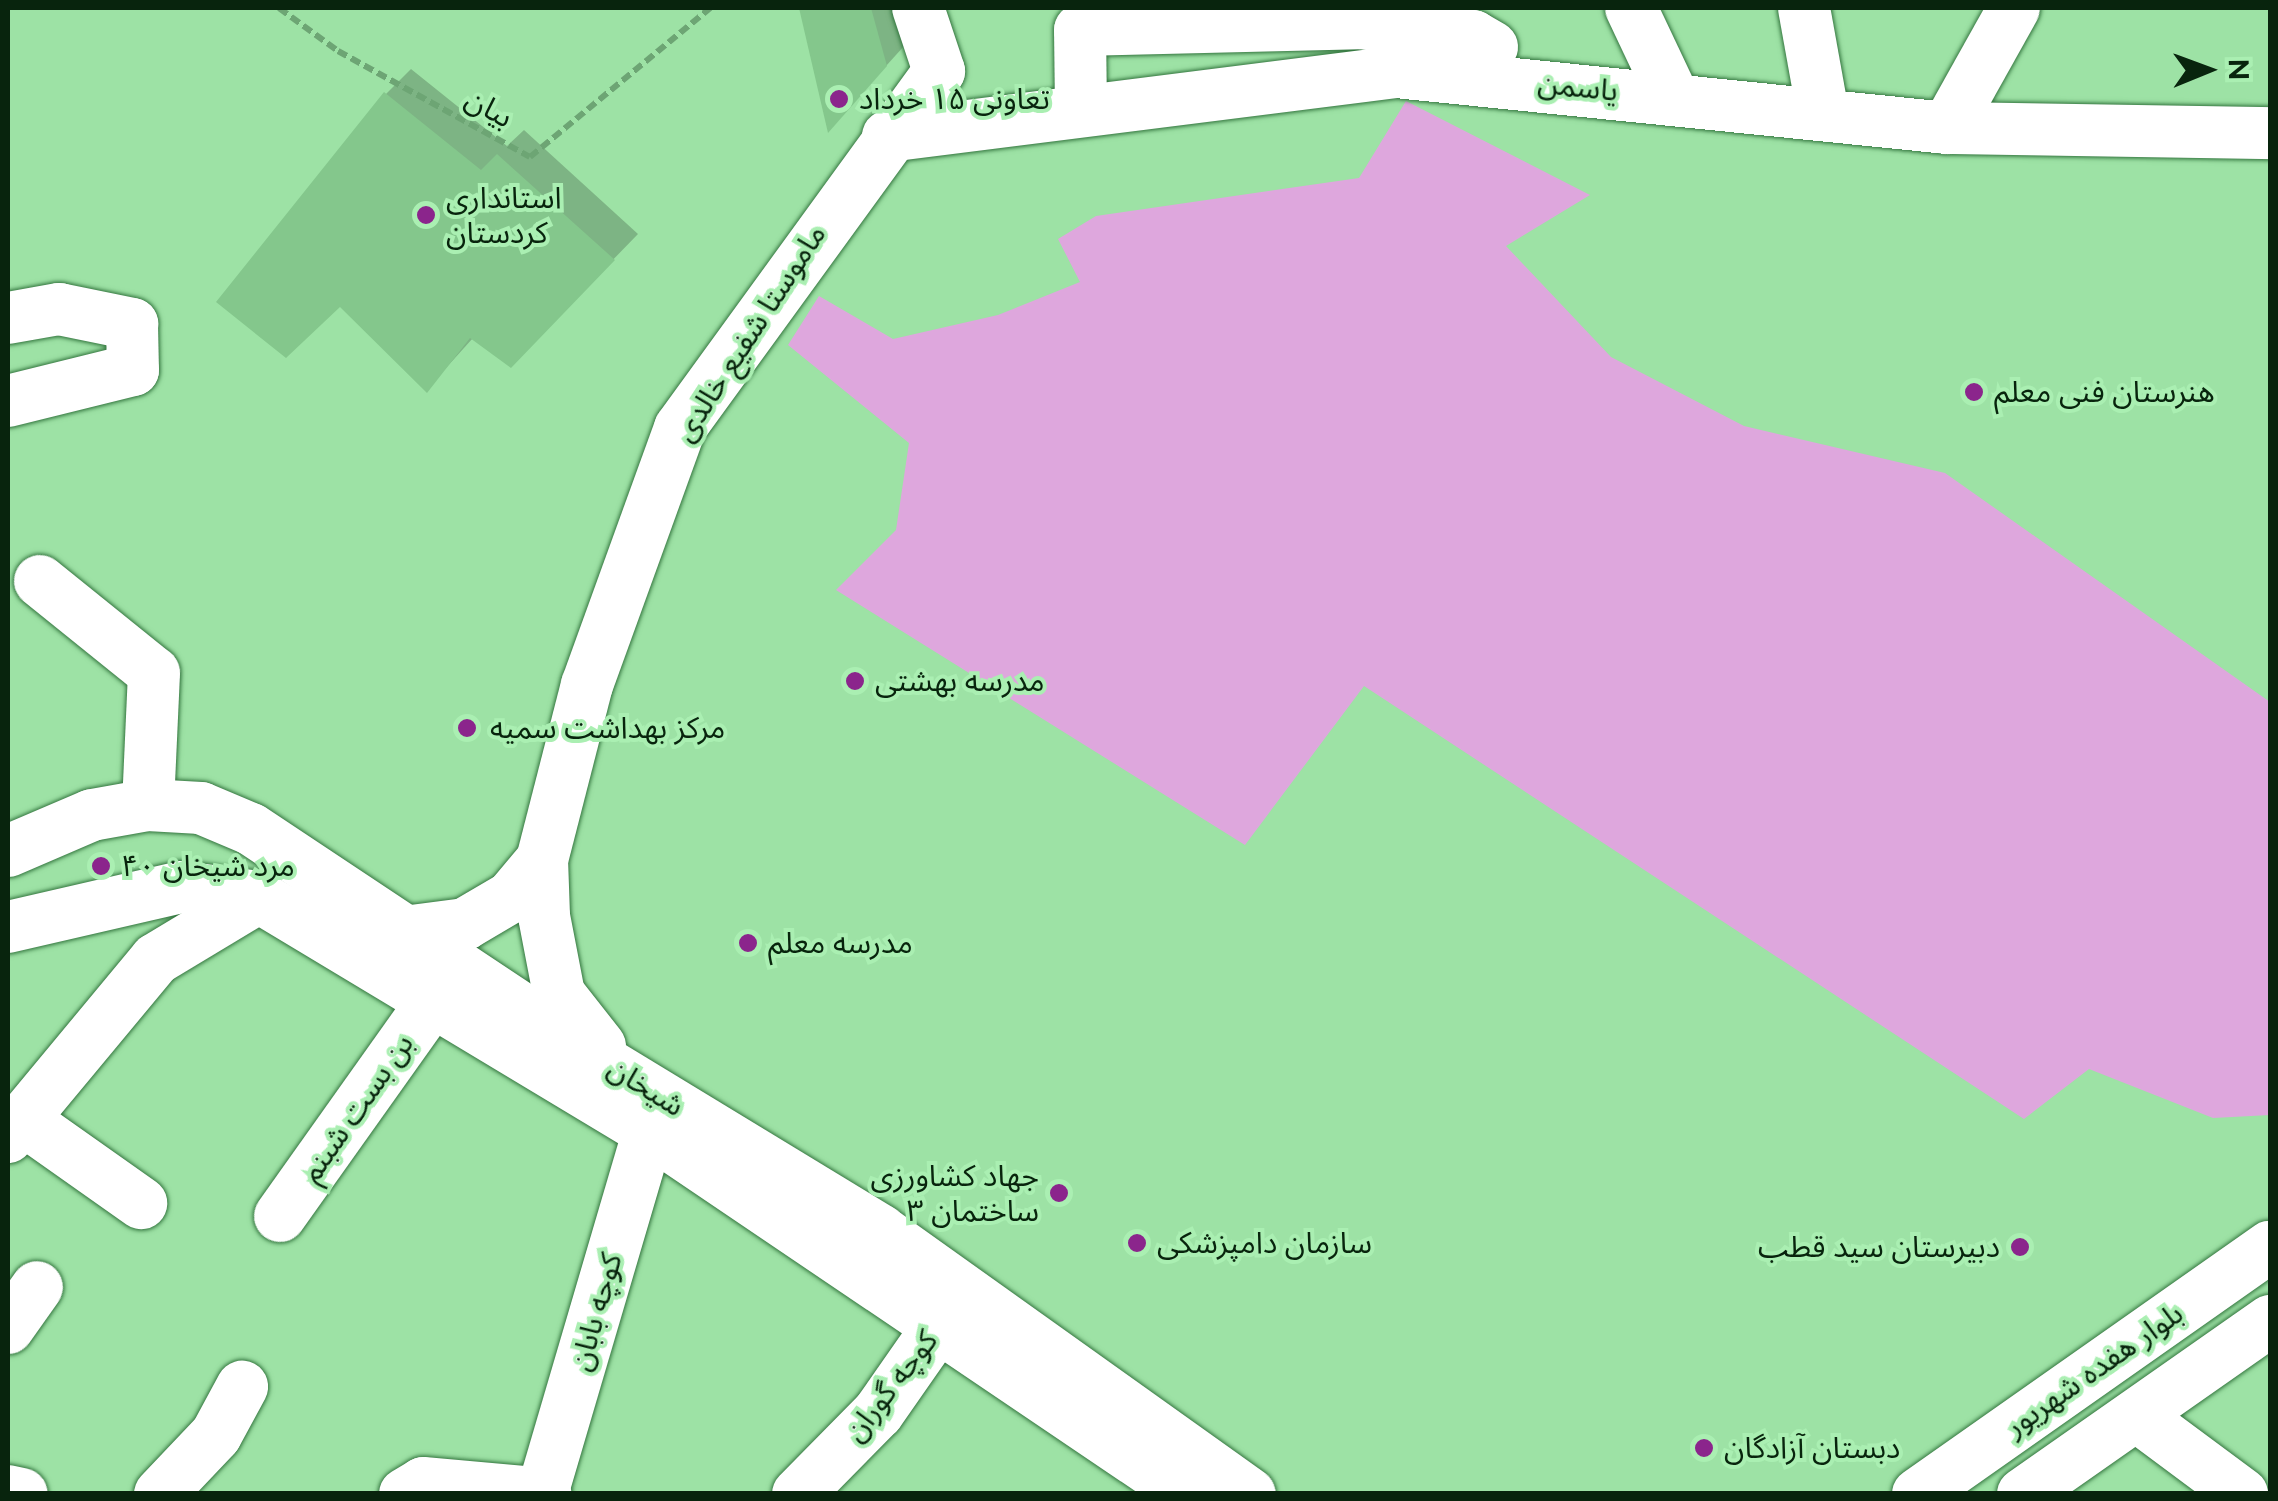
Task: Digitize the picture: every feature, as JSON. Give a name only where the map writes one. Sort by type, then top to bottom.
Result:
[{"type":"street","name":"ماموستا شفیع خالدی","points":[[542,860],[587,685],[680,428],[888,136],[939,71],[918,8]]},
{"type":"street","points":[[1631,8],[1673,97]]},
{"type":"street","points":[[1804,8],[1823,114]]},
{"type":"street","points":[[1946,128],[2014,8]]},
{"type":"street","points":[[1081,110],[1080,30],[1359,23],[1473,36],[1493,44]]},
{"type":"street","name":"یاسمن","points":[[888,136],[1352,73],[1493,44],[1673,97],[1946,128],[2270,133]]},
{"type":"street","points":[[8,318],[59,308],[132,324],[133,370],[8,401]]},
{"type":"street","points":[[40,581],[154,673],[148,805]]},
{"type":"street","name":"شیخان","points":[[26,844],[148,805],[202,808],[251,829],[615,1066],[953,1305],[1142,1476],[1186,1494]]},
{"type":"street","points":[[202,808],[218,848],[206,886]]},
{"type":"street","points":[[26,844],[40,880],[71,912]]},
{"type":"street","points":[[404,932],[466,924],[511,897],[542,860]]},
{"type":"street","points":[[542,860],[559,994],[615,1066]]},
{"type":"street","name":"شیخان","points":[[8,926],[206,886],[259,898],[650,1131],[953,1305],[1250,1494]]},
{"type":"street","points":[[141,1203],[15,1128],[156,959],[259,898]]},
{"type":"street","name":"بن بست شبنم","points":[[280,1216],[434,999]]},
{"type":"street","name":"کوچه بابان","points":[[544,1493],[650,1131]]},
{"type":"street","name":"بلوار هفده شهریور","points":[[1918,1494],[2270,1247]]},
{"type":"street","name":"کوچه گوران","points":[[798,1494],[878,1413],[953,1305]]},
{"type":"street","name":"بلوار هفده شهریور","points":[[2023,1494],[2270,1321]]},
{"type":"street","points":[[160,1494],[216,1435],[242,1388]]},
{"type":"street","points":[[2137,1416],[2242,1494]]},
{"type":"street","points":[[405,1494],[423,1484],[544,1493]]},
{"type":"street","points":[[8,1491],[22,1494]]},
{"type":"path","name":"بیان","points":[[278,8],[338,51],[530,156],[710,8]]},
{"type":"shaded area","points":[[1406,101],[1590,195],[1506,246],[1611,357],[1744,426],[1945,473],[2270,702],[2270,1115],[2213,1118],[2089,1069],[2024,1119],[1364,686],[1245,845],[836,590],[896,530],[909,443],[788,345],[819,296],[893,339],[998,315],[1080,282],[1058,239],[1096,216],[1359,178]]},
{"type":"building","name":"تعاونی ۱۵ خرداد","points":[[799,8],[871,8],[887,66],[828,133]]},
{"type":"building","name":"استانداری کردستان","points":[[384,92],[481,170],[497,154],[615,260],[511,368],[470,338],[427,393],[340,307],[286,358],[216,302]]},
{"type":"place","name":"تعاونی ۱۵ خرداد","points":[[839,99]]},
{"type":"place","name":"استانداری کردستان","points":[[426,215]]},
{"type":"place","name":"هنرستان فنی معلم","points":[[1974,392]]},
{"type":"place","name":"مدرسه بهشتی","points":[[855,681]]},
{"type":"place","name":"مرکز بهداشت سمیه","points":[[467,728]]},
{"type":"place","name":"۴۰ مرد شیخان","points":[[101,866]]},
{"type":"place","name":"مدرسه معلم","points":[[748,943]]},
{"type":"place","name":"جهاد کشاورزی ساختمان ۳","points":[[1059,1193]]},
{"type":"place","name":"سازمان دامپزشکی","points":[[1137,1243]]},
{"type":"place","name":"دبیرستان سید قطب","points":[[2020,1247]]},
{"type":"place","name":"دبستان آزادگان","points":[[1704,1448]]}]
